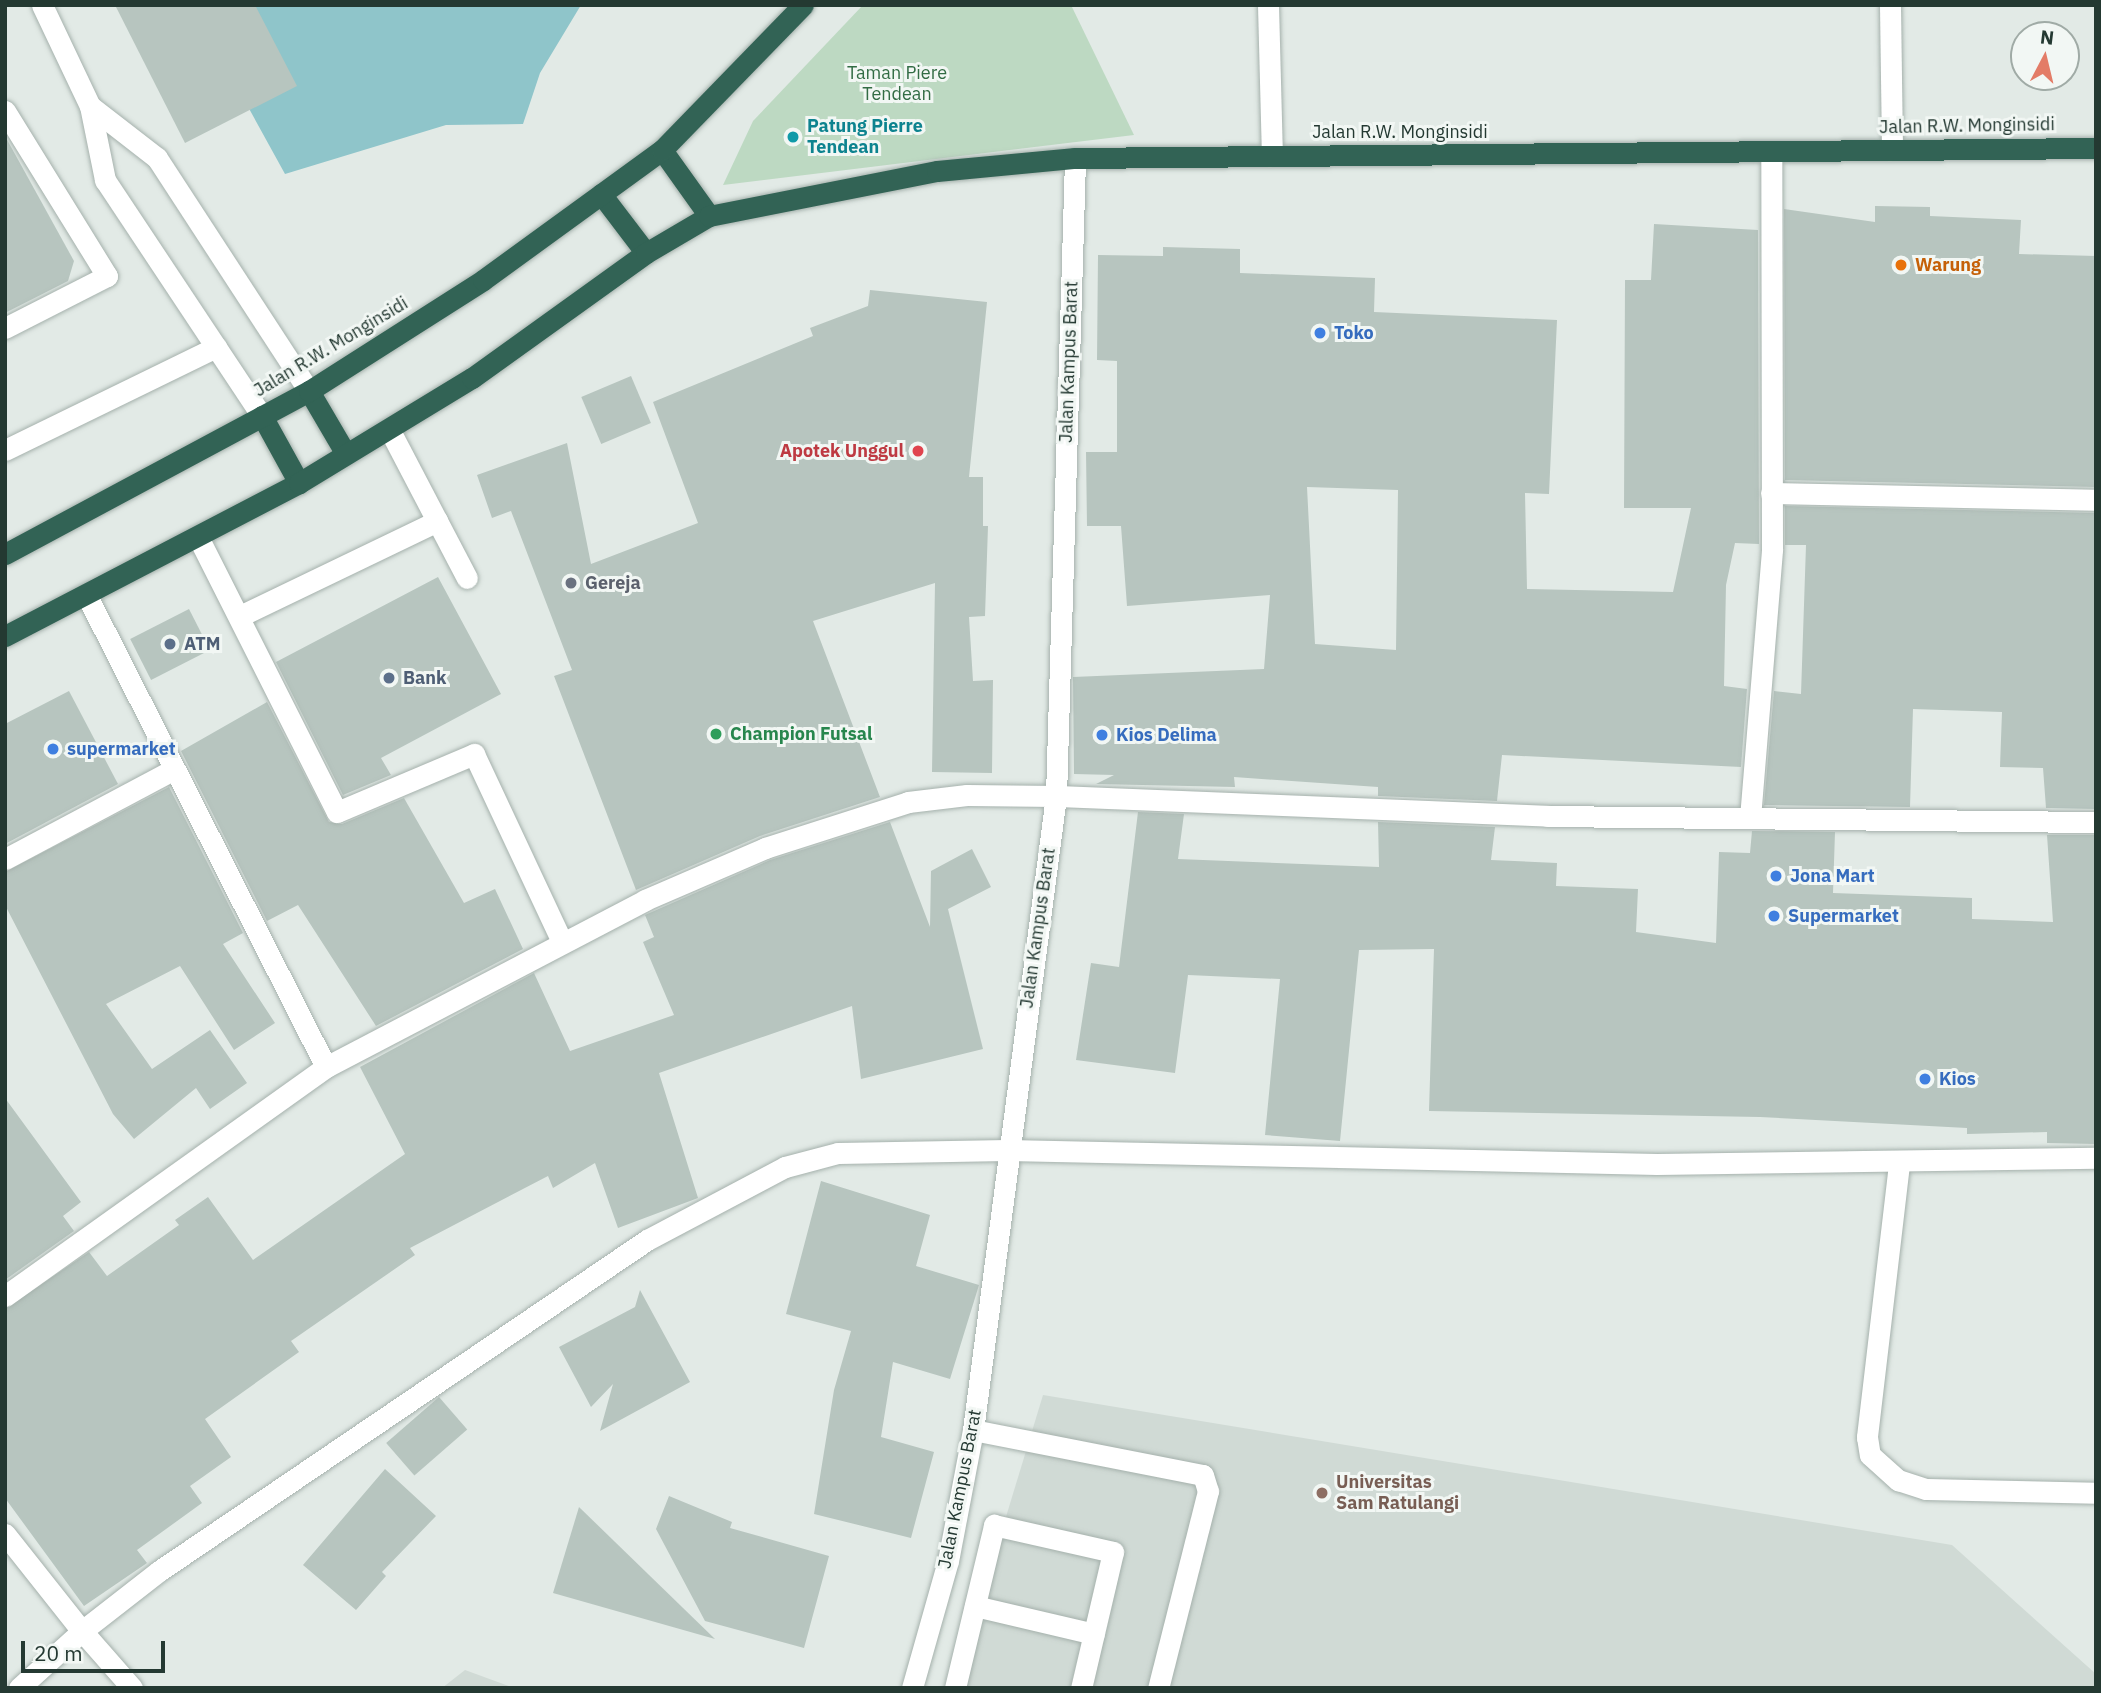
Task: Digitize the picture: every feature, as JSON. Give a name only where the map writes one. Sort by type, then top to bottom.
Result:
[{"type":"highway","name":"Jalan R.W. Monginsidi","points":[[5,554],[309,391],[483,280],[662,150],[803,5]]},
{"type":"highway","name":"Jalan R.W. Monginsidi","points":[[646,253],[709,216],[937,171],[1075,158],[2096,148]]},
{"type":"highway","points":[[662,150],[709,216]]},
{"type":"highway","points":[[5,635],[87,596],[299,483],[472,378],[646,253],[601,194]]},
{"type":"highway","points":[[309,391],[346,454]]},
{"type":"highway","points":[[262,416],[299,483]]},
{"type":"street","points":[[42,5],[90,106],[105,180],[262,416]]},
{"type":"street","points":[[1269,5],[1272,156]]},
{"type":"street","points":[[1890,5],[1892,150]]},
{"type":"street","points":[[90,106],[157,158],[309,391]]},
{"type":"street","points":[[5,111],[107,276],[5,328]]},
{"type":"street","points":[[1750,818],[1764,681],[1771,493],[1771,152]]},
{"type":"street","name":"Jalan Kampus Barat","points":[[912,1688],[948,1561],[973,1430],[1007,1150],[1056,796],[1075,158]]},
{"type":"street","points":[[5,450],[216,347]]},
{"type":"street","points":[[389,429],[467,578]]},
{"type":"street","points":[[1771,493],[2096,500]]},
{"type":"street","points":[[240,616],[437,521]]},
{"type":"street","points":[[198,537],[337,812],[474,754],[561,940]]},
{"type":"street","points":[[87,596],[326,1067]]},
{"type":"street","points":[[5,859],[174,769]]},
{"type":"street","points":[[5,1296],[326,1067],[561,940],[765,848],[872,813],[967,795],[1750,818],[2096,822]]},
{"type":"street","points":[[19,1688],[82,1631],[159,1571],[601,1270],[773,1173],[838,1153],[1007,1150],[1899,1164],[2096,1158]]},
{"type":"street","points":[[1899,1164],[1867,1437],[1870,1455],[1898,1480],[1926,1489],[2096,1493]]},
{"type":"street","points":[[973,1430],[1203,1475],[1208,1491],[1158,1688]]},
{"type":"street","points":[[955,1688],[993,1525],[1113,1552],[1081,1688]]},
{"type":"street","points":[[5,1534],[82,1631],[132,1688]]},
{"type":"street","points":[[975,1606],[1094,1634]]},
{"type":"shaded area","name":"Universitas Sam Ratulangi","points":[[1043,1395],[1952,1545],[2096,1674],[2096,1688],[954,1688]]},
{"type":"shaded area","points":[[465,1670],[514,1688],[442,1688]]},
{"type":"green space","name":"Taman Piere Tendean","points":[[863,5],[1071,5],[1134,135],[723,185],[753,121]]},
{"type":"water","points":[[192,5],[581,5],[540,73],[523,124],[446,125],[285,174]]},
{"type":"building","points":[[115,5],[255,5],[297,86],[185,143]]},
{"type":"building","points":[[5,136],[74,261],[68,281],[5,313]]},
{"type":"building","points":[[1875,206],[1930,207],[1930,216],[2021,220],[2019,254],[2096,256],[2096,487],[1785,480],[1784,209],[1875,222]]},
{"type":"building","points":[[1654,224],[1758,230],[1759,544],[1735,543],[1726,585],[1724,686],[1747,689],[1741,767],[1502,755],[1497,801],[1378,796],[1378,787],[1234,777],[1235,787],[1096,784],[1114,775],[1074,774],[1073,677],[1264,669],[1270,595],[1127,606],[1121,526],[1087,526],[1086,452],[1117,452],[1117,361],[1097,360],[1098,255],[1163,256],[1163,247],[1240,249],[1240,273],[1375,278],[1374,312],[1557,320],[1549,494],[1525,493],[1527,589],[1673,592],[1691,508],[1624,508],[1625,280],[1651,280]],"holes":[[[1307,487],[1398,490],[1396,650],[1315,644]]]},
{"type":"building","points":[[870,290],[987,302],[969,477],[983,477],[983,526],[988,526],[985,616],[969,617],[973,681],[993,680],[992,773],[932,772],[935,583],[813,621],[880,797],[760,836],[636,890],[554,676],[572,670],[511,511],[492,518],[477,475],[567,443],[591,564],[698,523],[653,402],[813,336],[810,328],[868,306]]},
{"type":"building","points":[[631,376],[651,423],[601,444],[581,397]]},
{"type":"building","points":[[1785,506],[2096,513],[2096,809],[2046,808],[2043,768],[2000,767],[2002,712],[1913,709],[1910,807],[1764,805],[1774,691],[1801,694],[1806,545],[1785,545]]},
{"type":"building","name":"Bank","points":[[438,577],[501,694],[381,758],[391,775],[343,795],[276,662]]},
{"type":"building","name":"ATM","points":[[189,609],[210,650],[151,680],[130,639]]},
{"type":"building","name":"supermarket","points":[[69,691],[118,784],[5,844],[5,724]]},
{"type":"building","points":[[267,702],[329,822],[342,824],[404,798],[464,903],[495,889],[523,949],[376,1026],[298,905],[267,921],[181,751]]},
{"type":"building","points":[[169,787],[243,933],[223,944],[275,1023],[234,1050],[180,966],[106,1004],[152,1069],[210,1030],[247,1083],[210,1109],[196,1088],[134,1139],[113,1114],[5,905],[5,872]]},
{"type":"building","points":[[1138,812],[1184,814],[1178,859],[1379,867],[1378,822],[1495,827],[1491,860],[1557,863],[1556,886],[1638,889],[1636,932],[1716,943],[1719,852],[1750,853],[1752,831],[1835,832],[1833,893],[1972,898],[1972,919],[2053,922],[2047,835],[2096,835],[2096,1144],[2047,1143],[2047,1132],[1967,1134],[1967,1128],[1760,1117],[1429,1111],[1434,949],[1359,950],[1340,1141],[1265,1135],[1280,979],[1188,975],[1175,1073],[1076,1060],[1091,963],[1119,967]]},
{"type":"building","points":[[890,822],[930,927],[931,871],[972,849],[991,887],[948,909],[983,1049],[861,1079],[852,1006],[659,1073],[698,1198],[618,1228],[595,1163],[553,1188],[548,1176],[410,1248],[415,1255],[291,1341],[299,1352],[205,1419],[231,1457],[190,1486],[202,1503],[137,1550],[147,1563],[84,1606],[5,1498],[5,1309],[89,1252],[107,1276],[179,1225],[175,1220],[208,1197],[253,1260],[405,1154],[360,1067],[534,973],[570,1051],[674,1015],[643,942],[654,937],[645,915],[770,860]]},
{"type":"building","points":[[5,1098],[81,1202],[63,1216],[74,1231],[5,1280]]},
{"type":"building","points":[[821,1181],[930,1215],[916,1266],[979,1285],[950,1379],[893,1362],[881,1437],[934,1452],[911,1538],[814,1514],[834,1390],[851,1331],[786,1314]]},
{"type":"building","points":[[640,1290],[690,1382],[600,1431],[613,1384],[591,1407],[559,1347],[635,1307]]},
{"type":"building","points":[[439,1397],[467,1429],[414,1475],[386,1443]]},
{"type":"building","points":[[385,1469],[436,1516],[382,1572],[386,1576],[356,1610],[303,1565]]},
{"type":"building","points":[[669,1496],[732,1522],[730,1528],[829,1556],[804,1648],[705,1621],[656,1529]]},
{"type":"building","points":[[579,1507],[715,1639],[553,1593]]},
{"type":"place","name":"Patung Pierre Tendean","points":[[793,137]]},
{"type":"place","name":"Warung","points":[[1901,265]]},
{"type":"place","name":"Toko","points":[[1320,333]]},
{"type":"place","name":"Apotek Unggul","points":[[918,451]]},
{"type":"place","name":"Gereja","points":[[571,583]]},
{"type":"place","name":"ATM","points":[[170,644]]},
{"type":"place","name":"Bank","points":[[389,678]]},
{"type":"place","name":"Champion Futsal","points":[[716,734]]},
{"type":"place","name":"Kios Delima","points":[[1102,735]]},
{"type":"place","name":"supermarket","points":[[53,749]]},
{"type":"place","name":"Jona Mart","points":[[1776,876]]},
{"type":"place","name":"Supermarket","points":[[1774,916]]},
{"type":"place","name":"Kios","points":[[1925,1079]]},
{"type":"place","name":"Universitas Sam Ratulangi","points":[[1322,1493]]}]
